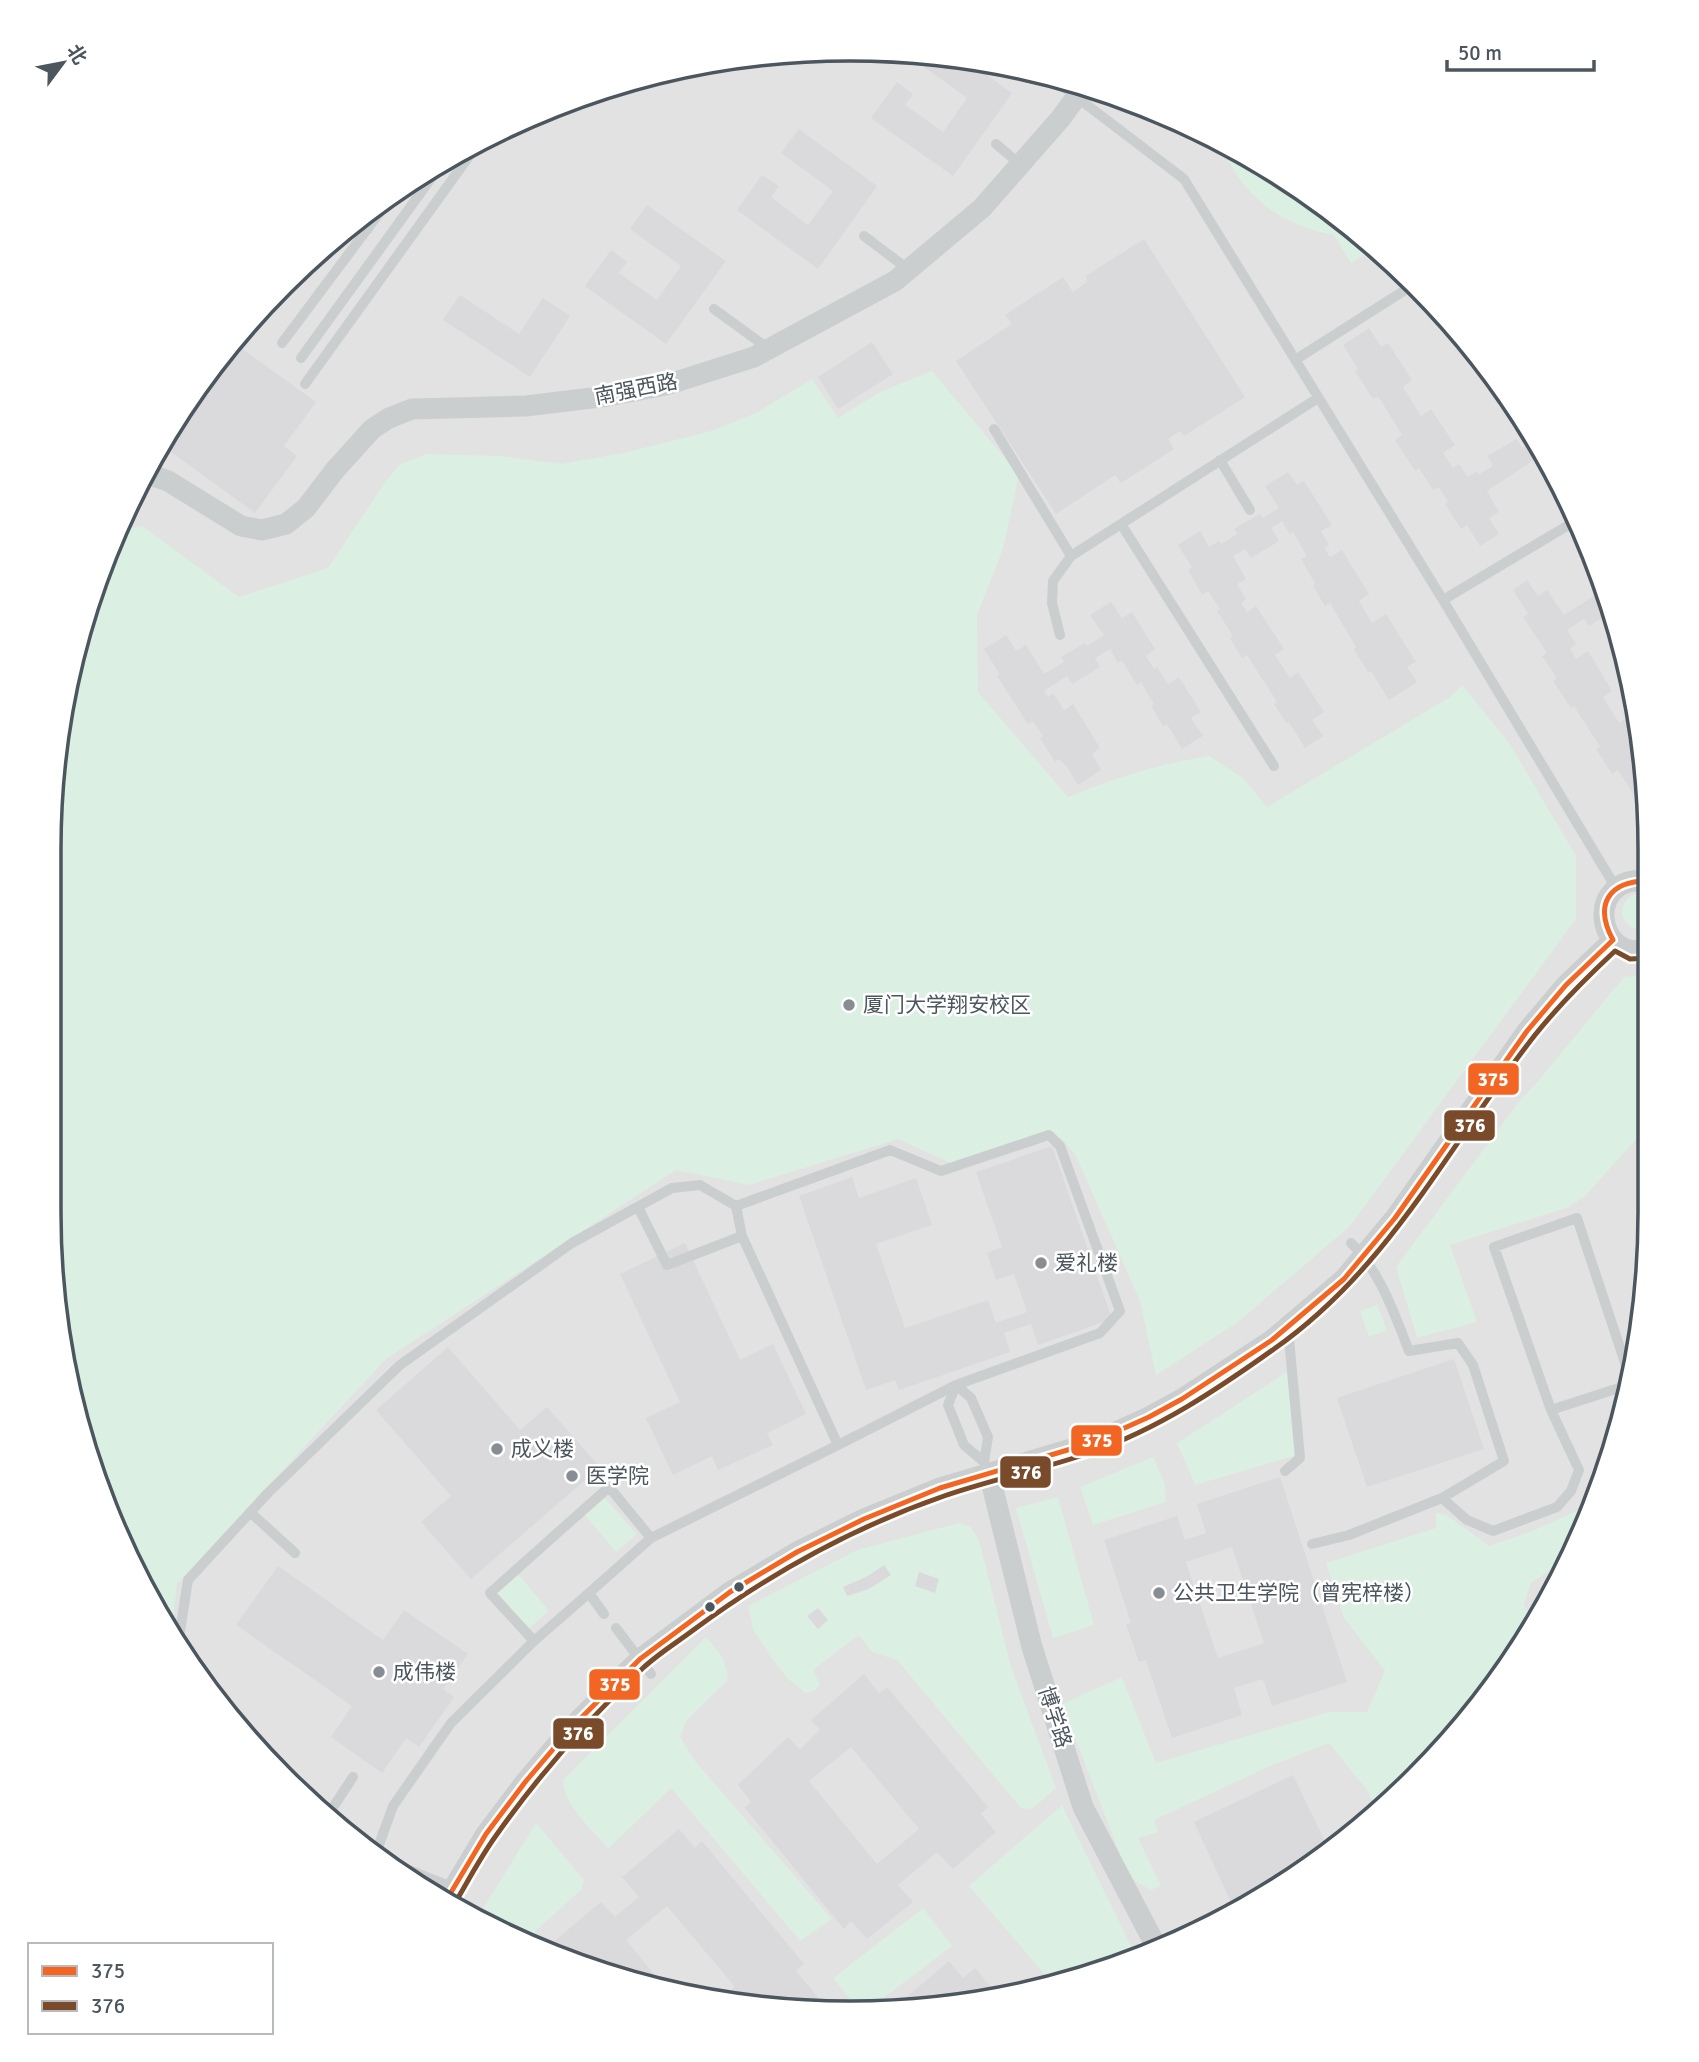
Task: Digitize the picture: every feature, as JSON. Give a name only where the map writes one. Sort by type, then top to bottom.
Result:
[{"type":"street","name":"南强西路","points":[[156,477],[168,481],[241,526],[262,530],[286,523],[306,508],[335,470],[372,429],[389,418],[412,409],[526,406],[608,396],[666,385],[754,357],[895,281],[909,270],[982,208],[1077,95]]},
{"type":"street","points":[[1638,880],[1626,882],[1616,888],[1608,897],[1603,919],[1613,940],[1632,950],[1638,950]]},
{"type":"street","points":[[451,1892],[486,1835],[526,1781],[572,1727],[730,1592],[797,1552],[864,1519],[987,1468],[1091,1443],[1149,1417],[1182,1399],[1288,1327],[1344,1279],[1357,1249],[1395,1218],[1527,1031],[1566,985],[1613,940]]},
{"type":"street","name":"博学路","points":[[987,1468],[1032,1647],[1083,1807],[1153,1940]]},
{"type":"lane","points":[[1087,98],[1184,179],[1443,600],[1616,888]]},
{"type":"lane","points":[[996,144],[1021,165]]},
{"type":"lane","points":[[305,384],[465,162]]},
{"type":"lane","points":[[301,358],[426,185]]},
{"type":"lane","points":[[382,215],[396,227]]},
{"type":"lane","points":[[282,343],[373,222]]},
{"type":"lane","points":[[864,236],[909,270]]},
{"type":"lane","points":[[1294,360],[1405,290]]},
{"type":"lane","points":[[714,309],[769,349]]},
{"type":"lane","points":[[1060,635],[1052,603],[1053,581],[1071,556],[1318,398]]},
{"type":"lane","points":[[994,429],[1071,556]]},
{"type":"lane","points":[[1220,460],[1250,510]]},
{"type":"lane","points":[[1121,524],[1274,766]]},
{"type":"lane","points":[[1443,600],[1568,526]]},
{"type":"lane","points":[[379,1844],[393,1806],[452,1723],[534,1641],[651,1538],[956,1385],[1100,1333],[1121,1311],[1060,1146],[1049,1135],[941,1171],[890,1150],[736,1206]]},
{"type":"lane","points":[[180,1628],[188,1580],[250,1512],[400,1365],[572,1243],[671,1188],[700,1185],[736,1206],[742,1236],[838,1445]]},
{"type":"lane","points":[[638,1207],[667,1265],[742,1236]]},
{"type":"lane","points":[[1442,1498],[1467,1520],[1493,1531],[1557,1507],[1571,1491],[1579,1470],[1551,1410],[1494,1247],[1577,1218],[1624,1360]]},
{"type":"lane","points":[[1312,1544],[1349,1535],[1442,1498],[1504,1461],[1473,1365],[1458,1343],[1409,1351],[1384,1289],[1357,1249]]},
{"type":"lane","points":[[1285,1471],[1300,1458],[1288,1327]]},
{"type":"lane","points":[[956,1385],[948,1405],[964,1445],[987,1468]]},
{"type":"lane","points":[[956,1385],[971,1398],[988,1437],[987,1468]]},
{"type":"lane","points":[[1551,1410],[1618,1388]]},
{"type":"lane","points":[[534,1641],[490,1592],[609,1487],[651,1538]]},
{"type":"lane","points":[[250,1512],[295,1553]]},
{"type":"lane","points":[[589,1593],[604,1614]]},
{"type":"lane","points":[[616,1628],[646,1666]]},
{"type":"lane","points":[[333,1807],[353,1777]]},
{"type":"shaded area","name":"厦门大学翔安校区","points":[[850,61],[901,63],[1003,76],[1054,88],[1151,121],[1198,143],[1244,167],[1329,224],[1407,292],[1442,330],[1475,370],[1532,455],[1578,548],[1596,596],[1623,696],[1631,747],[1638,850],[1638,1212],[1636,1264],[1623,1366],[1611,1417],[1578,1514],[1532,1607],[1475,1692],[1407,1770],[1369,1805],[1329,1838],[1244,1895],[1151,1941],[1054,1974],[952,1994],[850,2001],[798,1999],[696,1986],[596,1959],[501,1919],[455,1895],[370,1838],[292,1770],[224,1692],[167,1607],[121,1514],[88,1417],[68,1315],[61,1212],[63,798],[76,696],[103,596],[121,548],[167,455],[224,370],[292,292],[330,257],[370,224],[455,167],[548,121],[596,103],[696,76],[747,68]]},
{"type":"green space","points":[[1228,158],[1287,194],[1365,254],[1351,263],[1334,235],[1315,231],[1280,216],[1251,193]]},
{"type":"green space","points":[[932,371],[1019,475],[1003,549],[977,615],[978,692],[1068,797],[1137,772],[1209,756],[1243,778],[1267,807],[1450,697],[1462,685],[1510,744],[1576,856],[1576,919],[1350,1226],[1238,1322],[1156,1375],[1140,1301],[1076,1156],[1061,1138],[957,1166],[898,1139],[749,1185],[676,1170],[386,1359],[177,1584],[173,1617],[121,1514],[103,1466],[76,1366],[63,1264],[63,798],[76,696],[88,645],[103,596],[130,528],[142,526],[239,597],[328,568],[399,465],[426,454],[499,456],[561,464],[623,453],[711,431],[756,413],[812,379],[838,418],[880,392]]},
{"type":"green space","points":[[1638,894],[1638,930],[1630,927],[1623,914],[1626,900]]},
{"type":"green space","points":[[1638,975],[1638,1137],[1585,1196],[1569,1207],[1450,1245],[1477,1322],[1417,1338],[1396,1267],[1521,1099],[1624,977]]},
{"type":"green space","points":[[1377,1305],[1387,1330],[1369,1337],[1360,1311]]},
{"type":"green space","points":[[1290,1370],[1298,1427],[1294,1456],[1195,1485],[1177,1443]]},
{"type":"green space","points":[[1153,1457],[1165,1483],[1166,1502],[1093,1525],[1080,1487]]},
{"type":"green space","points":[[1058,1497],[1094,1625],[1053,1638],[1016,1508]]},
{"type":"green space","points":[[605,1498],[637,1534],[616,1552],[585,1515]]},
{"type":"green space","points":[[1580,1510],[1552,1569],[1531,1583],[1524,1605],[1529,1612],[1505,1650],[1442,1732],[1373,1801],[1329,1743],[1270,1766],[1154,1820],[1158,1832],[1138,1838],[1161,1886],[1151,1890],[1129,1878],[1062,1704],[1122,1677],[1156,1763],[1329,1712],[1367,1712],[1385,1671],[1344,1618],[1326,1563],[1436,1528],[1436,1513],[1447,1515],[1489,1546],[1530,1532]]},
{"type":"green space","points":[[959,1523],[971,1527],[979,1540],[1011,1667],[1056,1788],[1032,1809],[1021,1808],[897,1660],[872,1652],[859,1635],[813,1670],[820,1685],[814,1691],[806,1693],[787,1678],[753,1629],[748,1606],[857,1550]]},
{"type":"green space","points":[[518,1574],[549,1611],[528,1629],[497,1592]]},
{"type":"green space","points":[[706,1637],[722,1657],[728,1680],[686,1721],[680,1737],[695,1761],[832,1919],[800,1941],[671,1788],[608,1849],[573,1808],[564,1789],[563,1780]]},
{"type":"green space","points":[[1062,1805],[1132,1948],[1046,1976],[969,1886]]},
{"type":"green space","points":[[536,1823],[584,1880],[582,1889],[532,1934],[483,1909]]},
{"type":"green space","points":[[923,1908],[952,1946],[881,2000],[851,2001],[833,1978]]},
{"type":"building","points":[[922,65],[984,73],[1012,93],[953,176],[871,118],[897,82],[913,94],[905,105],[943,132],[967,98]]},
{"type":"building","points":[[799,129],[877,186],[818,269],[737,210],[762,175],[779,186],[771,197],[808,225],[833,191],[781,153]]},
{"type":"building","points":[[647,205],[726,261],[666,344],[585,286],[611,250],[627,262],[619,273],[657,300],[681,266],[630,229]]},
{"type":"building","points":[[1144,239],[1245,397],[1184,436],[1180,431],[1168,439],[1174,449],[1121,483],[1115,475],[1056,514],[956,361],[1012,324],[1005,315],[1063,277],[1073,292],[1087,282],[1086,276]]},
{"type":"building","points":[[460,295],[519,334],[543,298],[570,316],[530,377],[443,320]]},
{"type":"building","points":[[1369,328],[1381,347],[1388,343],[1412,380],[1403,387],[1421,416],[1431,409],[1455,445],[1443,453],[1453,468],[1459,464],[1468,477],[1477,471],[1478,475],[1493,466],[1487,456],[1517,439],[1522,448],[1526,445],[1535,460],[1487,491],[1499,512],[1489,518],[1499,534],[1480,546],[1467,525],[1461,529],[1445,504],[1448,502],[1439,487],[1433,490],[1419,468],[1415,471],[1395,440],[1402,435],[1378,396],[1373,399],[1355,371],[1358,369],[1343,345]]},
{"type":"building","points":[[872,342],[893,374],[838,409],[818,377]]},
{"type":"building","points":[[242,348],[316,402],[284,446],[297,456],[255,513],[170,451],[194,412]]},
{"type":"building","points":[[1288,472],[1297,485],[1304,481],[1332,525],[1321,531],[1329,545],[1324,548],[1330,557],[1342,550],[1369,594],[1359,601],[1372,623],[1386,614],[1416,662],[1407,667],[1417,682],[1389,700],[1354,650],[1356,647],[1330,603],[1325,606],[1313,586],[1315,583],[1301,559],[1307,556],[1293,532],[1290,534],[1282,521],[1271,528],[1279,541],[1251,558],[1245,549],[1233,556],[1246,579],[1237,584],[1246,599],[1241,603],[1247,612],[1256,606],[1284,649],[1275,655],[1290,678],[1298,672],[1324,712],[1312,720],[1323,736],[1305,748],[1274,704],[1277,702],[1247,655],[1242,658],[1230,638],[1233,636],[1217,611],[1220,609],[1208,591],[1202,595],[1188,570],[1192,567],[1178,545],[1200,531],[1209,547],[1219,541],[1221,544],[1237,534],[1234,529],[1260,514],[1263,518],[1279,508],[1265,486]]},
{"type":"building","points":[[1527,580],[1538,596],[1547,590],[1564,615],[1596,595],[1603,617],[1589,626],[1584,619],[1567,630],[1576,644],[1570,649],[1576,659],[1588,651],[1612,691],[1603,697],[1619,723],[1627,718],[1635,797],[1618,770],[1612,774],[1596,749],[1600,747],[1574,706],[1571,708],[1553,681],[1557,678],[1542,656],[1547,653],[1523,617],[1528,614],[1513,590]]},
{"type":"building","points":[[1111,602],[1122,618],[1132,612],[1155,649],[1146,656],[1154,669],[1157,667],[1168,684],[1179,677],[1201,712],[1191,718],[1203,736],[1182,749],[1167,724],[1163,726],[1141,682],[1137,685],[1122,660],[1118,663],[1110,649],[1095,658],[1100,667],[1072,684],[1067,676],[1044,691],[1048,697],[1053,693],[1064,710],[1073,704],[1100,748],[1092,754],[1101,770],[1078,785],[1059,759],[1055,762],[1033,721],[1028,724],[997,676],[1000,675],[984,649],[1006,635],[1016,651],[1026,645],[1044,674],[1064,662],[1061,657],[1104,635],[1090,615]]},
{"type":"building","name":"爱礼楼","points":[[1052,1146],[1112,1319],[1038,1345],[1031,1324],[1004,1333],[1010,1352],[899,1390],[895,1380],[866,1390],[799,1196],[852,1177],[859,1198],[916,1178],[932,1225],[876,1244],[905,1328],[988,1300],[996,1323],[1027,1312],[1014,1274],[996,1280],[987,1253],[1002,1247],[976,1172]]},
{"type":"building","points":[[685,1243],[740,1360],[773,1344],[806,1414],[767,1433],[773,1445],[718,1470],[712,1456],[673,1475],[646,1418],[680,1402],[620,1274]]},
{"type":"building","name":"成义楼","points":[[448,1347],[520,1430],[547,1407],[600,1467],[471,1579],[421,1522],[451,1496],[376,1410]]},
{"type":"building","points":[[1454,1359],[1484,1449],[1367,1487],[1337,1398]]},
{"type":"building","name":"公共卫生学院（曾宪梓楼）","points":[[1280,1477],[1347,1682],[1272,1706],[1263,1679],[1234,1688],[1242,1715],[1172,1738],[1146,1660],[1139,1662],[1126,1624],[1131,1623],[1104,1540],[1177,1516],[1185,1540],[1206,1533],[1197,1504]],"holes":[[[1232,1547],[1264,1643],[1218,1658],[1186,1562]]]},
{"type":"building","points":[[884,1565],[891,1575],[869,1589],[847,1596],[843,1587],[868,1576]]},
{"type":"building","name":"成伟楼","points":[[278,1566],[383,1640],[404,1610],[468,1654],[443,1689],[454,1697],[419,1747],[406,1738],[382,1773],[331,1737],[352,1706],[236,1625]]},
{"type":"building","points":[[919,1572],[939,1579],[935,1593],[915,1586]]},
{"type":"building","points":[[818,1608],[828,1620],[818,1629],[807,1616]]},
{"type":"building","points":[[864,1674],[879,1693],[887,1687],[988,1807],[981,1814],[996,1832],[953,1869],[937,1852],[898,1885],[913,1902],[867,1939],[851,1921],[844,1929],[745,1808],[751,1802],[738,1785],[788,1737],[800,1749],[820,1730],[811,1720]],"holes":[[[851,1747],[919,1829],[877,1864],[809,1781]]]},
{"type":"building","points":[[1293,1775],[1325,1841],[1287,1868],[1231,1902],[1194,1822]]},
{"type":"building","points":[[679,1829],[695,1848],[702,1841],[804,1964],[796,1971],[820,2000],[730,1991],[735,1987],[667,1906],[626,1940],[656,1977],[554,1943],[601,1902],[615,1917],[639,1897],[622,1877]]},
{"type":"building","points":[[949,1961],[963,1978],[975,1968],[992,1988],[952,1994],[904,1999]]},
{"type":"transit line","name":"375","points":[[451,1892],[486,1834],[572,1727],[640,1659],[730,1592],[797,1552],[864,1519],[940,1488],[1091,1443],[1149,1417],[1182,1399],[1272,1340],[1344,1279],[1395,1218],[1527,1031],[1566,985],[1613,940],[1605,916],[1608,897],[1623,885],[1638,882]]},
{"type":"transit line","name":"376","points":[[459,1897],[511,1814],[583,1728],[649,1663],[721,1610],[782,1571],[877,1522],[962,1490],[1092,1452],[1140,1432],[1187,1407],[1274,1349],[1352,1281],[1385,1242],[1504,1076],[1563,1002],[1615,951],[1630,959],[1638,959]]},
{"type":"place","name":"厦门大学翔安校区","points":[[849,1005]]},
{"type":"place","name":"爱礼楼","points":[[1041,1263]]},
{"type":"place","name":"成义楼","points":[[497,1449]]},
{"type":"place","name":"医学院","points":[[572,1476]]},
{"type":"place","name":"公共卫生学院（曾宪梓楼）","points":[[1159,1593]]},
{"type":"place","name":"成伟楼","points":[[379,1672]]}]
